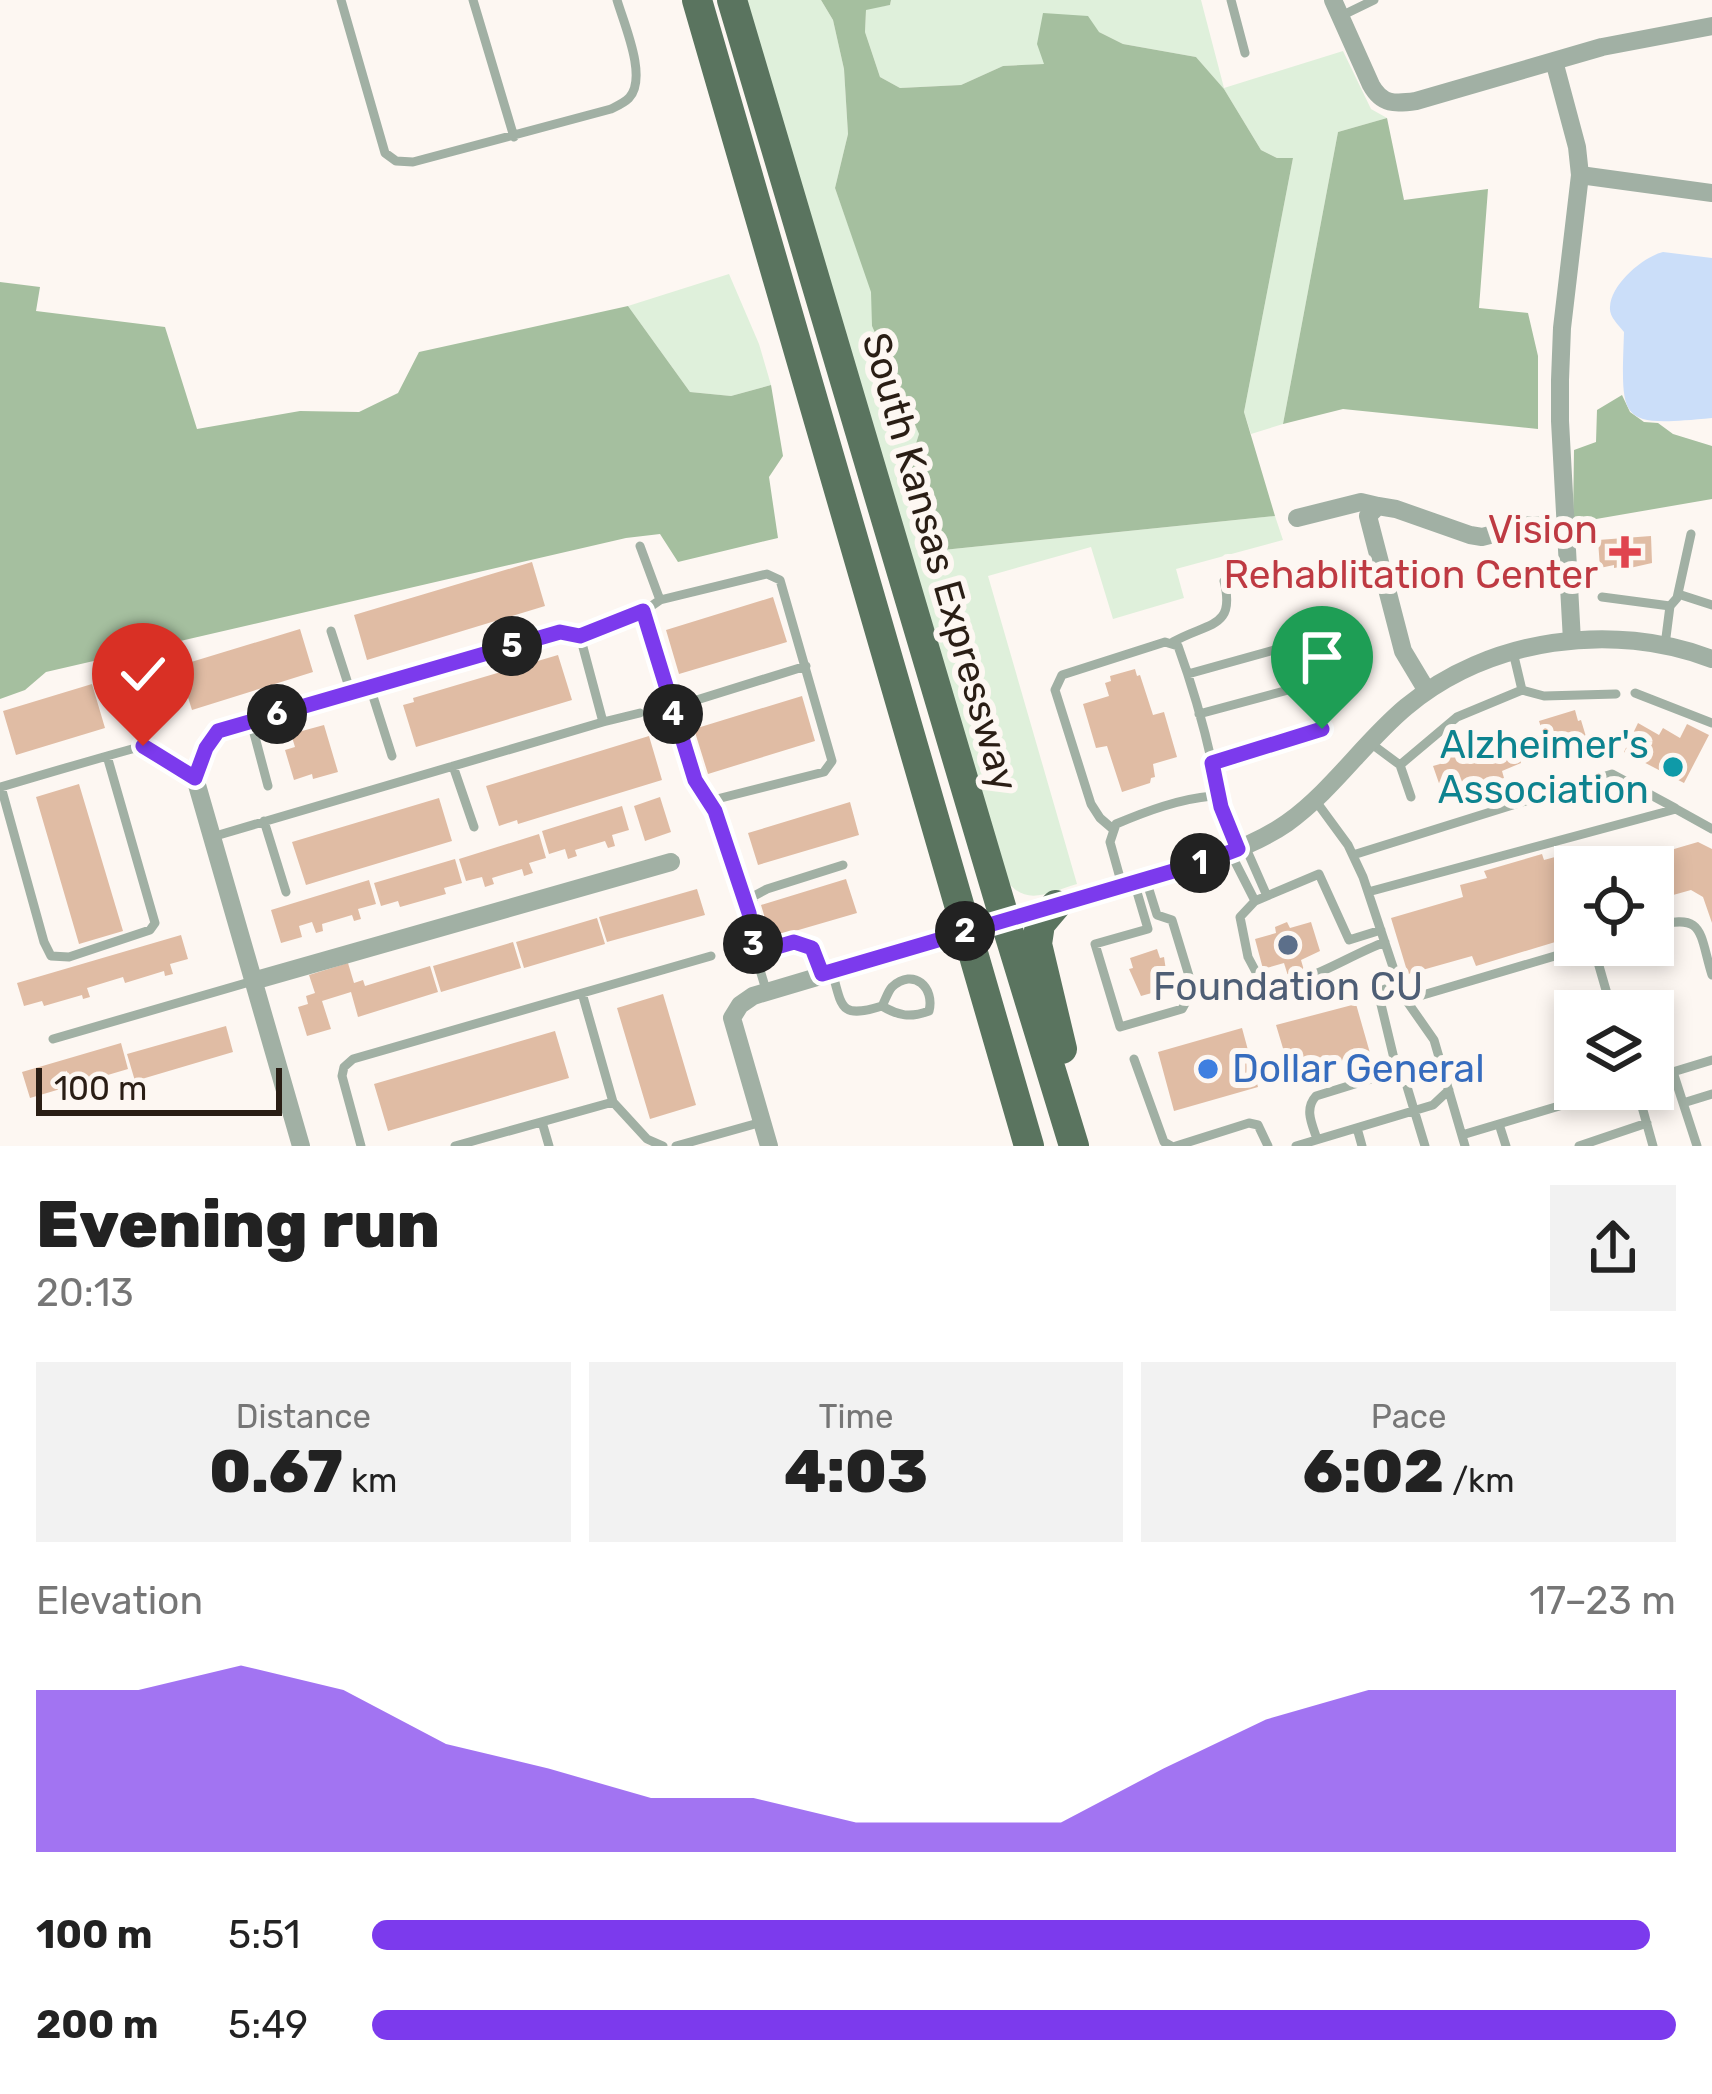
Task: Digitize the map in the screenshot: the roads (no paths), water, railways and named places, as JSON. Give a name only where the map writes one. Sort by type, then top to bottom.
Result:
[{"type":"main road","name":"South Kansas Expressway","points":[[697,0],[1029,1146]]},
{"type":"main road","name":"South Kansas Expressway","points":[[732,0],[1072,1139]]},
{"type":"main road","points":[[1056,905],[1040,924],[1037,944],[1060,1036],[1072,1139]]},
{"type":"main road","points":[[988,1004],[1010,1146]]},
{"type":"street","points":[[1336,8],[1371,85],[1388,103],[1416,101],[1602,47],[1712,26]]},
{"type":"street","points":[[1554,62],[1580,175],[1562,328],[1560,421],[1572,641]]},
{"type":"street","points":[[1580,175],[1712,193]]},
{"type":"street","points":[[1298,518],[1361,502],[1396,509],[1470,536],[1530,525],[1566,528]]},
{"type":"street","points":[[1378,506],[1368,515],[1384,586],[1403,652],[1426,691]]},
{"type":"street","points":[[769,1146],[732,1018],[740,1005],[766,990],[1238,855],[1315,800],[1426,691],[1473,665],[1513,651],[1572,641],[1631,640],[1712,659]]},
{"type":"street","points":[[195,778],[301,1146]]},
{"type":"street","points":[[254,981],[671,862]]},
{"type":"lane","points":[[341,0],[385,153],[413,162],[611,110],[628,99],[638,84],[636,63],[617,0]]},
{"type":"lane","points":[[473,0],[514,137]]},
{"type":"lane","points":[[1232,0],[1245,53]]},
{"type":"lane","points":[[1336,8],[1374,0]]},
{"type":"lane","points":[[1665,645],[1670,607],[1678,593],[1691,534]]},
{"type":"lane","points":[[640,546],[660,600]]},
{"type":"lane","points":[[107,756],[155,922],[151,930],[69,957],[51,956],[0,786],[107,756],[143,746],[195,778],[218,731],[560,632],[580,636],[660,600],[767,574],[780,580],[832,761],[824,772],[709,801]]},
{"type":"lane","points":[[1114,830],[1100,818],[1082,782],[1055,690],[1062,675],[1173,642],[1216,622],[1229,608],[1224,581]]},
{"type":"lane","points":[[1678,593],[1712,605]]},
{"type":"lane","points":[[1602,597],[1670,607]]},
{"type":"lane","points":[[643,611],[695,780],[715,811],[749,913],[766,990]]},
{"type":"lane","points":[[332,631],[350,693]]},
{"type":"lane","points":[[580,636],[603,722]]},
{"type":"lane","points":[[1173,642],[1186,669],[1221,807],[1255,901]]},
{"type":"lane","points":[[1186,669],[1292,645],[1303,650],[1325,719],[1322,729],[1212,763]]},
{"type":"lane","points":[[1513,651],[1522,690]]},
{"type":"lane","points":[[671,708],[806,666]]},
{"type":"lane","points":[[1199,714],[1314,683]]},
{"type":"lane","points":[[370,687],[392,756]]},
{"type":"lane","points":[[1400,765],[1457,717],[1522,690],[1544,696],[1616,694]]},
{"type":"lane","points":[[1635,693],[1712,723]]},
{"type":"lane","points":[[212,837],[640,713]]},
{"type":"lane","points":[[251,722],[268,786]]},
{"type":"lane","points":[[1369,742],[1400,765],[1411,797]]},
{"type":"lane","points":[[453,766],[473,827]]},
{"type":"lane","points":[[1353,855],[1612,774],[1712,829]]},
{"type":"lane","points":[[1173,924],[1095,944],[1120,1027],[1182,1009],[1193,989],[1172,920],[1156,915],[1109,842],[1116,824],[1192,798],[1212,796],[1221,807]]},
{"type":"lane","points":[[1315,800],[1353,855],[1399,985],[1434,1040],[1464,1141],[1499,1124],[1554,1108]]},
{"type":"lane","points":[[1368,892],[1676,809]]},
{"type":"lane","points":[[264,821],[286,892]]},
{"type":"lane","points":[[1238,855],[1267,896]]},
{"type":"lane","points":[[749,913],[754,896],[766,889],[843,865]]},
{"type":"lane","points":[[1357,953],[1319,874],[1255,901],[1240,917],[1248,957],[1264,987],[1289,986],[1384,942]]},
{"type":"lane","points":[[1134,882],[1148,928]]},
{"type":"lane","points":[[1674,921],[1690,921],[1698,928],[1712,976]]},
{"type":"lane","points":[[1349,940],[1381,930]]},
{"type":"lane","points":[[756,953],[794,942],[812,948],[846,1010],[859,1013],[882,1006],[898,1015],[916,1016],[929,1012],[932,1000],[921,980],[913,980],[890,988],[882,1006]]},
{"type":"lane","points":[[361,1146],[342,1076],[353,1059],[711,956]]},
{"type":"lane","points":[[1406,1000],[1554,956]]},
{"type":"lane","points":[[53,1039],[254,981]]},
{"type":"lane","points":[[1399,985],[1379,995],[1397,1070],[1406,1080],[1425,1146]]},
{"type":"lane","points":[[582,993],[613,1102],[646,1138],[663,1146]]},
{"type":"lane","points":[[1134,1059],[1164,1142],[1173,1146],[1249,1123],[1258,1125],[1268,1146]]},
{"type":"lane","points":[[1674,1072],[1712,1060]]},
{"type":"lane","points":[[1317,1139],[1308,1111],[1316,1096],[1397,1070]]},
{"type":"lane","points":[[1674,1075],[1697,1146]]},
{"type":"lane","points":[[1296,1146],[1433,1105],[1449,1090]]},
{"type":"lane","points":[[1683,1103],[1712,1094]]},
{"type":"lane","points":[[455,1146],[613,1102]]},
{"type":"lane","points":[[1643,1110],[1654,1146]]},
{"type":"lane","points":[[542,1122],[549,1146]]},
{"type":"lane","points":[[676,1146],[762,1122]]},
{"type":"lane","points":[[1579,1146],[1647,1123]]},
{"type":"lane","points":[[1499,1124],[1506,1146]]},
{"type":"lane","points":[[1357,1128],[1362,1146]]},
{"type":"water","points":[[1663,252],[1712,258],[1712,418],[1642,419],[1626,402],[1624,332],[1611,314],[1612,298],[1629,273]]},
{"type":"place","name":"Vision Rehablitation Center","points":[[1625,552]]},
{"type":"place","name":"Alzheimer's Association","points":[[1673,767]]},
{"type":"place","name":"Foundation CU","points":[[1288,945]]},
{"type":"place","name":"Dollar General","points":[[1208,1069]]}]
